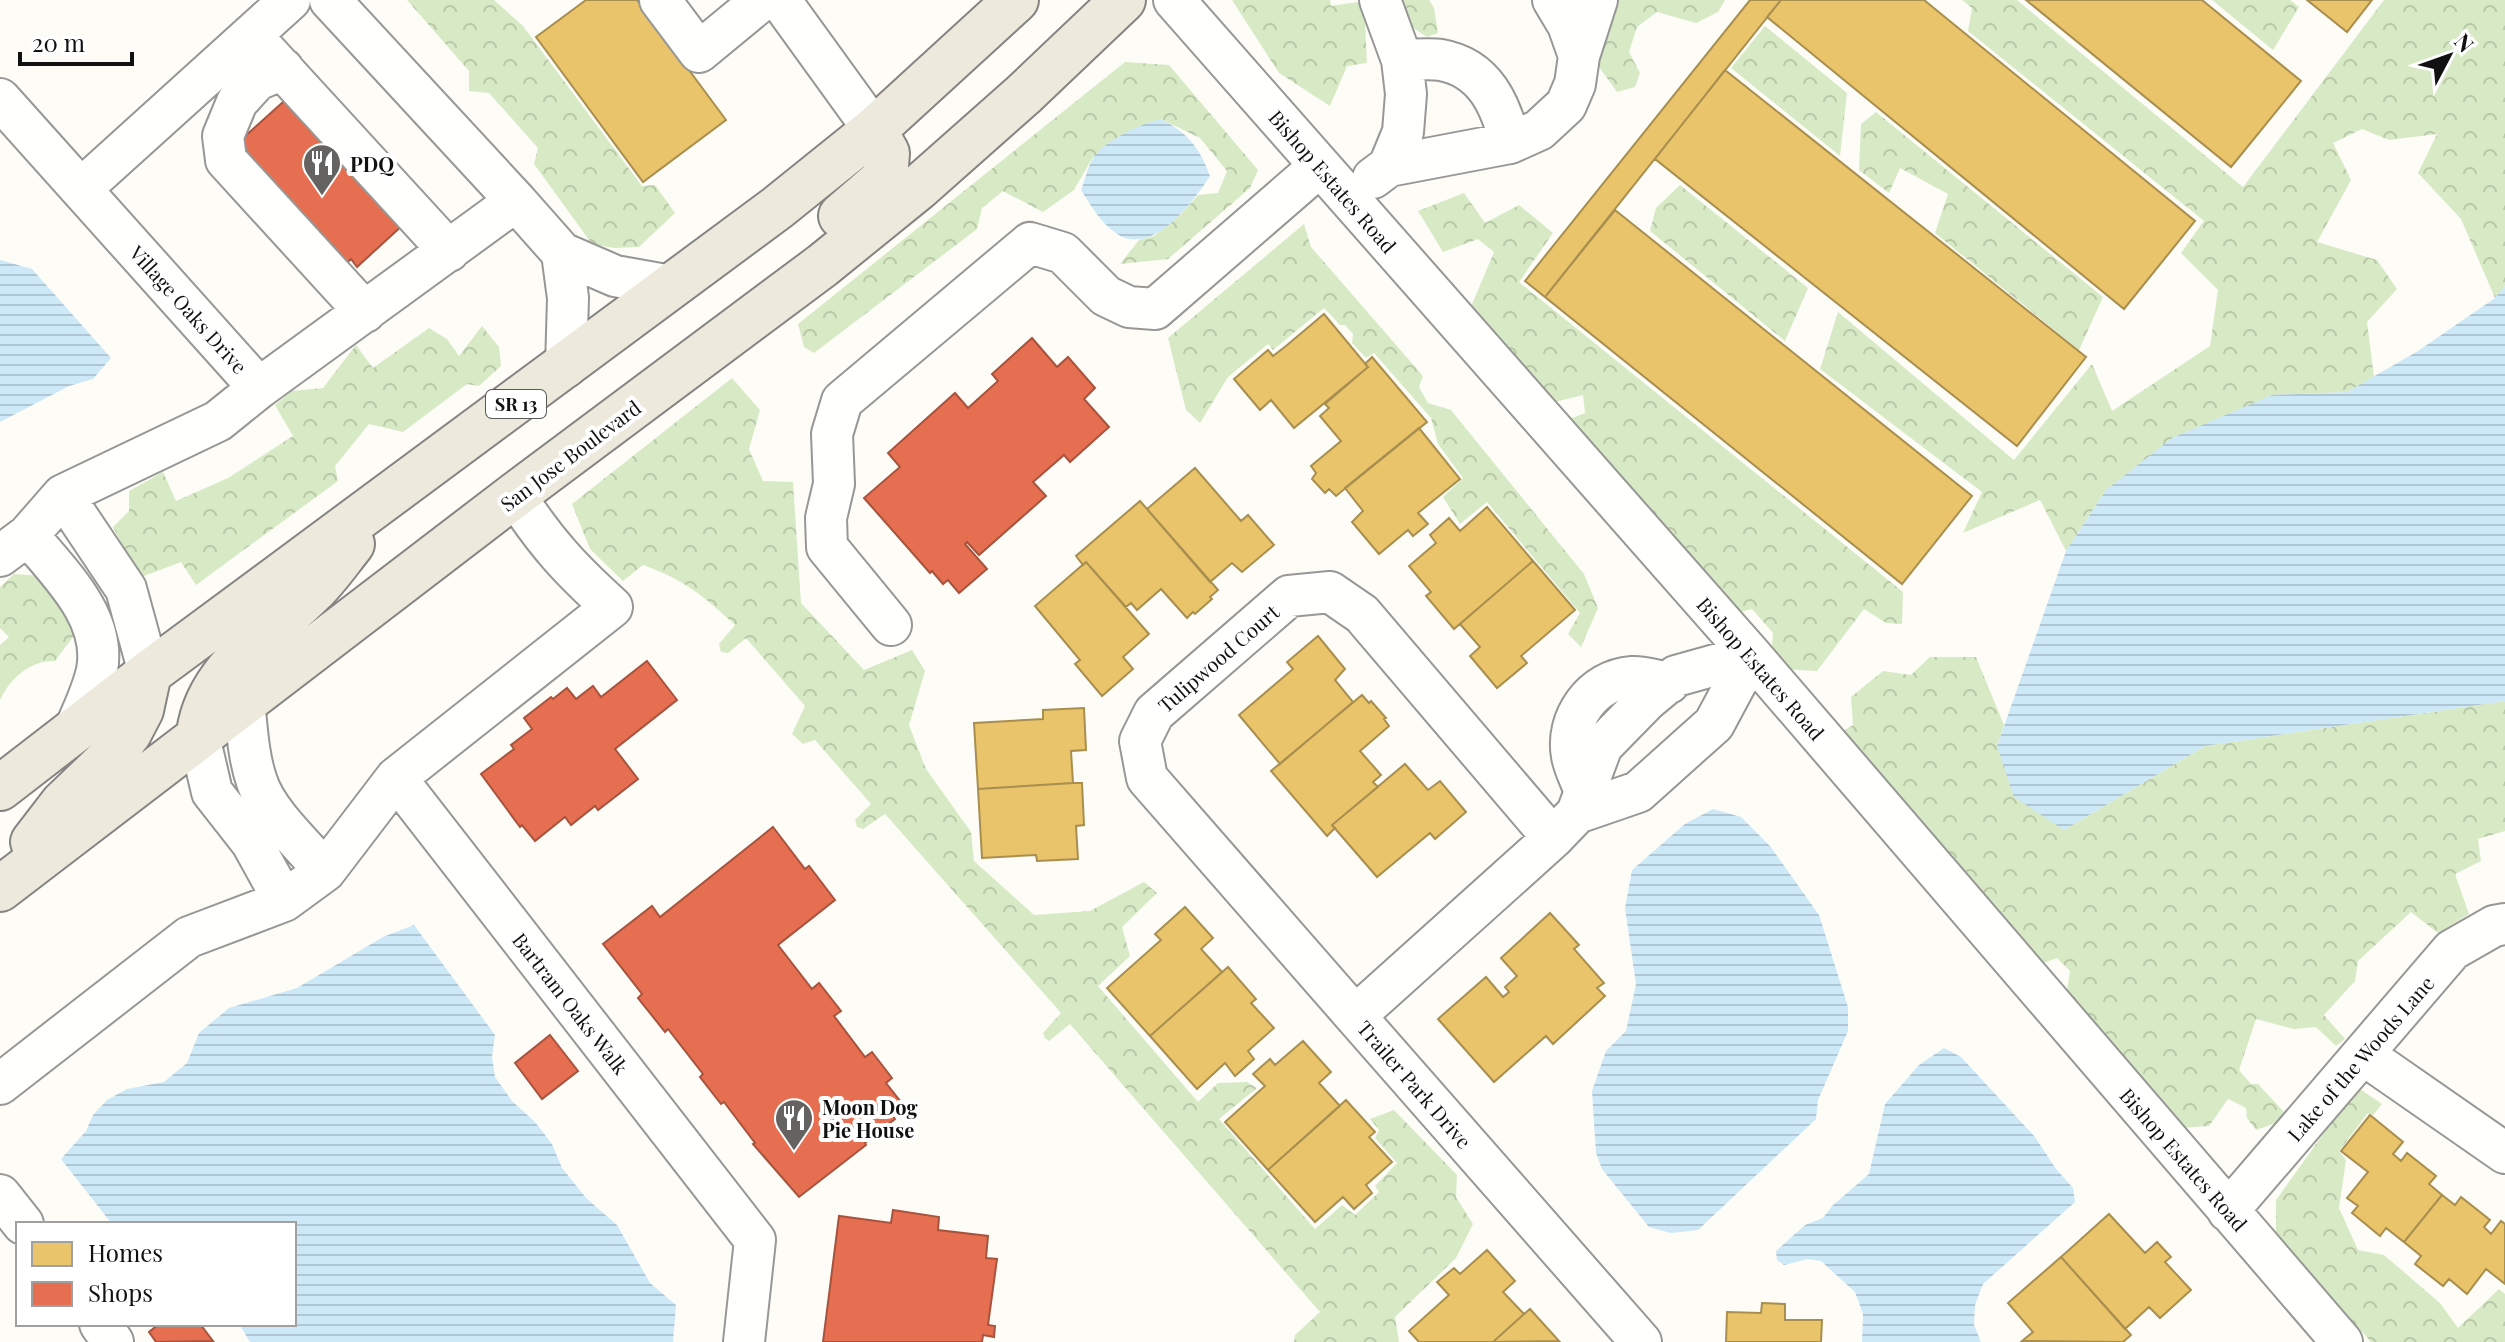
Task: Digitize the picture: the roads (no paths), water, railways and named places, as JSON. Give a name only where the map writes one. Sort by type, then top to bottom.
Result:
[{"type":"main road","name":"SR 13","points":[[0,788],[149,673],[777,208],[874,130],[1016,0]]},
{"type":"main road","name":"San Jose Boulevard","points":[[0,887],[779,297],[918,188],[1023,95],[1123,0]]},
{"type":"main road","points":[[779,297],[790,259],[885,178],[887,153],[874,130]]},
{"type":"main road","points":[[199,736],[202,712],[223,678],[251,644],[313,591],[391,496]]},
{"type":"main road","points":[[0,887],[63,803],[110,758],[129,733],[141,710],[149,673]]},
{"type":"street","points":[[81,189],[290,0]]},
{"type":"street","points":[[330,0],[562,253],[615,276],[671,286]]},
{"type":"street","points":[[660,0],[699,52],[762,0]]},
{"type":"street","points":[[780,0],[874,130]]},
{"type":"street","name":"Bishop Estates Road","points":[[1174,0],[1751,655],[2342,1342]]},
{"type":"street","points":[[1349,199],[1389,166],[1403,132],[1406,94],[1402,60],[1380,0]]},
{"type":"street","points":[[1553,0],[1568,25],[1579,56]]},
{"type":"street","points":[[1389,166],[1510,143],[1539,130],[1566,105],[1575,84],[1579,56],[1597,0]]},
{"type":"street","points":[[251,35],[449,251]]},
{"type":"street","points":[[1402,60],[1441,60],[1470,71],[1492,91],[1504,117],[1510,143]]},
{"type":"street","points":[[283,69],[257,80],[237,102],[223,136],[226,160],[365,312]]},
{"type":"street","name":"Village Oaks Drive","points":[[0,99],[259,388],[218,421],[63,495],[14,546],[89,614],[100,647],[97,671],[75,729]]},
{"type":"street","points":[[891,625],[827,547],[826,518],[834,484],[832,434],[842,401],[1030,243],[1063,253],[1106,296],[1129,307],[1155,309],[1320,166]]},
{"type":"street","points":[[259,388],[516,201]]},
{"type":"street","points":[[562,253],[568,298],[566,367]]},
{"type":"street","points":[[63,495],[126,589],[149,673]]},
{"type":"street","points":[[0,1084],[189,937],[284,901],[325,871],[396,778],[612,607],[566,565],[541,535],[515,495]]},
{"type":"street","name":"Tulipwood Court","points":[[1355,1016],[1147,778],[1140,741],[1154,713],[1289,596],[1330,592],[1362,614],[1572,814]]},
{"type":"street","name":"Trailer Park Drive","points":[[1641,1342],[1355,1016],[1572,814],[1602,746],[1676,676],[1751,655]]},
{"type":"street","name":"Trailer Park Drive","points":[[1572,814],[1638,792],[1714,724],[1751,655]]},
{"type":"street","points":[[244,701],[251,763],[258,785],[273,810],[325,871]]},
{"type":"street","points":[[199,736],[212,792],[252,843],[284,901]]},
{"type":"street","name":"Bartram Oaks Walk","points":[[396,778],[755,1240],[744,1342]]},
{"type":"street","name":"Lake of the Woods Lane","points":[[2228,1211],[2452,950],[2494,926],[2505,924]]},
{"type":"street","points":[[2364,1055],[2505,1153]]},
{"type":"street","points":[[0,1195],[21,1222]]},
{"type":"water","points":[[1161,119],[1192,142],[1210,176],[1171,223],[1158,233],[1131,239],[1117,234],[1106,225],[1081,190],[1097,153],[1133,129]]},
{"type":"water","points":[[0,260],[32,269],[111,358],[93,379],[69,386],[0,422]]},
{"type":"water","points":[[2505,286],[2505,701],[2205,746],[2064,830],[2014,797],[1997,746],[2066,551],[2106,490],[2172,438],[2272,395],[2347,392],[2418,351],[2495,298]]},
{"type":"water","points":[[1713,809],[1741,817],[1770,846],[1819,915],[1848,1007],[1848,1031],[1818,1100],[1816,1119],[1698,1230],[1671,1233],[1649,1227],[1602,1169],[1596,1153],[1592,1091],[1606,1051],[1626,1031],[1636,984],[1625,908],[1632,870],[1685,824]]},
{"type":"water","points":[[414,925],[495,1035],[492,1057],[495,1077],[512,1101],[535,1122],[552,1144],[562,1168],[586,1198],[617,1225],[650,1283],[676,1305],[673,1342],[250,1342],[240,1326],[296,1326],[296,1222],[110,1222],[61,1159],[86,1131],[93,1115],[107,1100],[127,1089],[164,1082],[187,1063],[199,1033],[229,1008],[297,988],[383,937]]},
{"type":"water","points":[[1944,1048],[1961,1057],[2035,1137],[2073,1188],[2075,1202],[1983,1284],[1975,1305],[1974,1325],[1981,1342],[1862,1342],[1863,1314],[1855,1292],[1821,1261],[1808,1259],[1784,1265],[1777,1260],[1776,1251],[1805,1225],[1823,1218],[1832,1206],[1869,1174],[1885,1104],[1919,1065]]},
{"type":"place","name":"PDQ","points":[[322,197]]},
{"type":"place","name":"Moon Dog Pie House","points":[[794,1152]]}]
